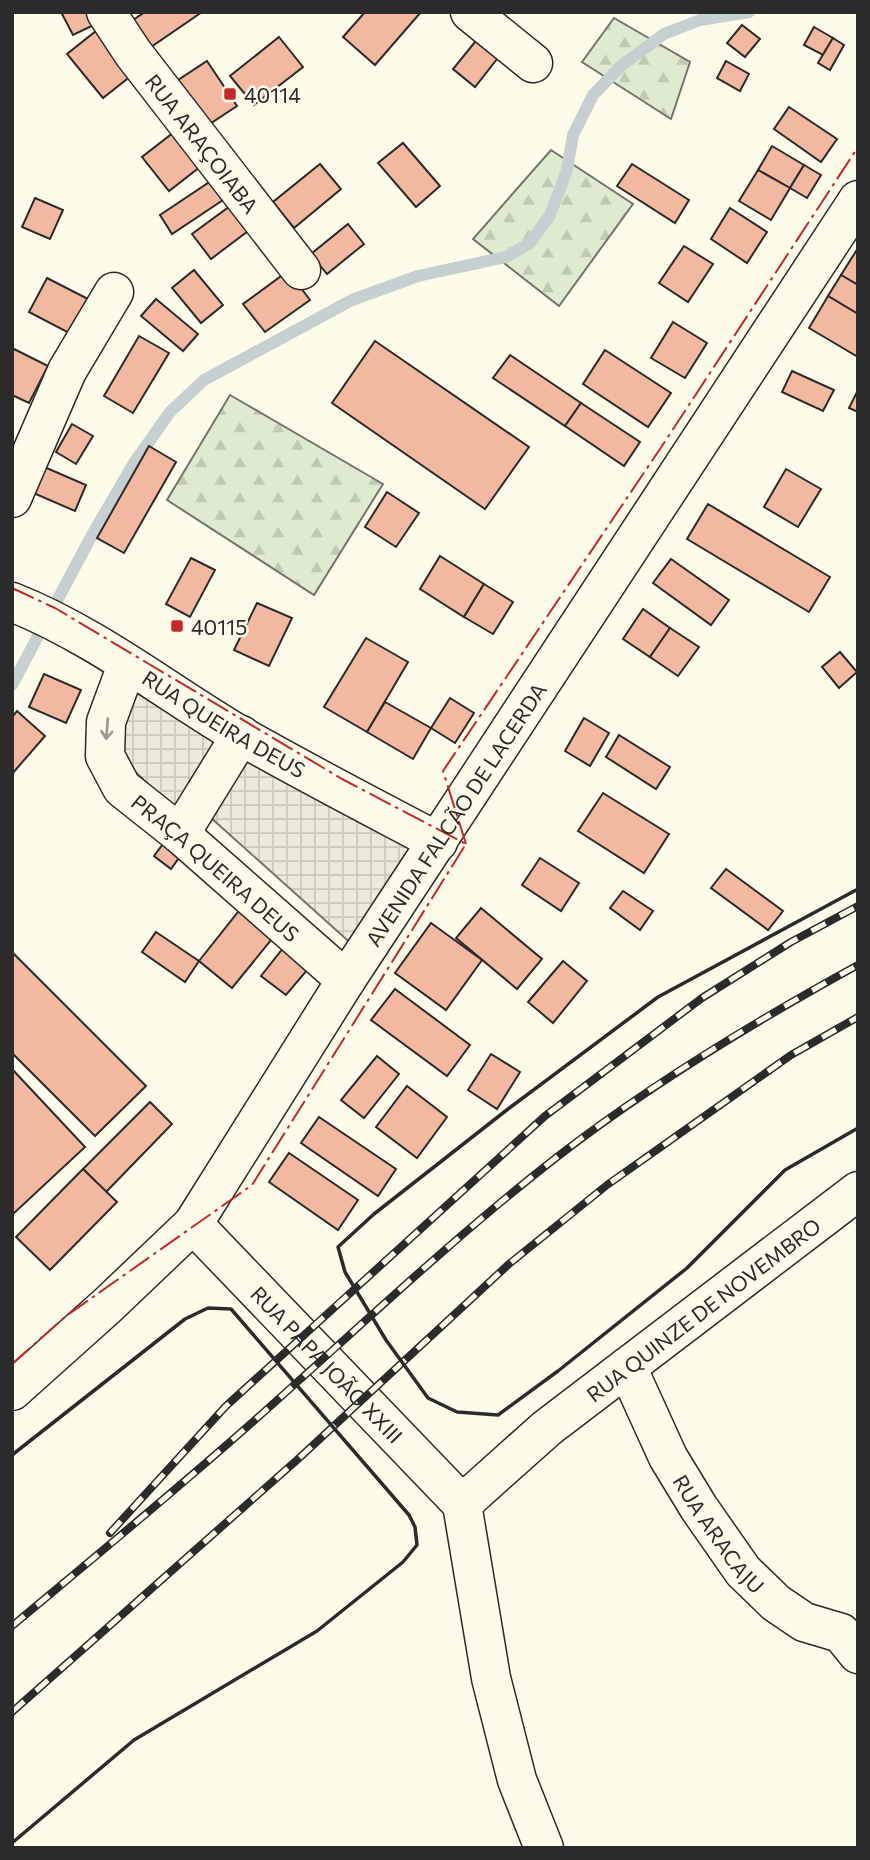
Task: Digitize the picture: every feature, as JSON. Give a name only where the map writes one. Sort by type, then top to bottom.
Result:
[{"type":"street","name":"RUA ARAÇOIABA","points":[[106,12],[133,53],[301,270]]},
{"type":"street","points":[[470,12],[533,63]]},
{"type":"street","name":"AVENIDA FALCÃO DE LACERDA","points":[[12,1391],[108,1305],[192,1224],[345,980],[858,200]]},
{"type":"street","points":[[12,498],[67,371],[114,292]]},
{"type":"street","name":"RUA QUEIRA DEUS","points":[[19,605],[116,656],[241,735],[438,842]]},
{"type":"street","name":"PRAÇA QUEIRA DEUS","points":[[116,656],[106,722],[105,756],[122,788],[180,834],[345,980]]},
{"type":"street","points":[[180,834],[241,735]]},
{"type":"street","name":"RUA QUINZE DE NOVEMBRO","points":[[462,1504],[547,1428],[858,1191]]},
{"type":"street","name":"RUA PAPA JOÃO XXIII","points":[[192,1224],[462,1504]]},
{"type":"street","name":"RUA ARACAJU","points":[[627,1367],[668,1457],[699,1508],[743,1571],[776,1603],[804,1622],[852,1637]]},
{"type":"street","points":[[462,1504],[491,1678],[517,1780],[544,1848]]},
{"type":"green space","points":[[614,18],[690,62],[671,119],[582,62]]},
{"type":"green space","points":[[551,150],[633,204],[559,306],[473,239]]},
{"type":"green space","points":[[230,395],[383,484],[314,595],[167,500]]},
{"type":"shaded area","points":[[130,673],[234,736],[183,818],[117,754]]},
{"type":"shaded area","points":[[246,746],[423,841],[355,947],[210,817]]},
{"type":"building","points":[[61,12],[95,12],[100,22],[73,35]]},
{"type":"building","points":[[145,12],[202,12],[148,49],[130,22]]},
{"type":"building","points":[[365,12],[421,12],[375,65],[343,37]]},
{"type":"building","points":[[742,25],[760,39],[745,57],[727,43]]},
{"type":"building","points":[[814,27],[833,38],[823,55],[804,45]]},
{"type":"building","points":[[96,31],[132,75],[103,98],[67,54]]},
{"type":"building","points":[[279,37],[303,67],[254,105],[230,76]]},
{"type":"building","points":[[479,37],[501,54],[475,87],[453,69]]},
{"type":"building","points":[[833,38],[844,45],[830,70],[818,63]]},
{"type":"building","points":[[207,61],[237,106],[202,129],[172,84]]},
{"type":"building","points":[[726,61],[749,74],[740,91],[717,78]]},
{"type":"building","points":[[789,107],[837,139],[821,162],[774,129]]},
{"type":"building","points":[[178,129],[205,163],[169,191],[142,157]]},
{"type":"building","points":[[403,143],[440,186],[416,207],[378,163]]},
{"type":"building","points":[[772,146],[804,165],[790,188],[758,170]]},
{"type":"building","points":[[320,164],[341,189],[294,228],[273,202]]},
{"type":"building","points":[[632,164],[689,200],[675,223],[617,186]]},
{"type":"building","points":[[804,165],[821,175],[807,198],[790,188]]},
{"type":"building","points":[[758,170],[790,188],[771,220],[739,201]]},
{"type":"building","points":[[214,179],[226,198],[172,234],[160,215]]},
{"type":"building","points":[[35,198],[63,210],[50,239],[22,227]]},
{"type":"building","points":[[237,201],[256,225],[211,259],[192,234]]},
{"type":"building","points":[[730,208],[767,232],[747,263],[711,239]]},
{"type":"building","points":[[348,224],[364,244],[327,274],[311,254]]},
{"type":"building","points":[[684,246],[713,264],[688,302],[659,283]]},
{"type":"building","points":[[858,248],[858,285],[841,275]]},
{"type":"building","points":[[194,270],[223,305],[201,323],[172,288]]},
{"type":"building","points":[[288,271],[310,300],[265,332],[243,304]]},
{"type":"building","points":[[841,275],[858,285],[858,314],[828,296]]},
{"type":"building","points":[[47,278],[88,299],[71,334],[29,312]]},
{"type":"building","points":[[828,296],[858,314],[858,357],[809,328]]},
{"type":"building","points":[[156,299],[198,334],[183,351],[141,316]]},
{"type":"building","points":[[673,322],[707,343],[685,378],[651,358]]},
{"type":"building","points":[[139,336],[169,353],[133,413],[104,396]]},
{"type":"building","points":[[375,341],[529,447],[485,509],[332,403]]},
{"type":"building","points":[[12,348],[48,366],[29,403],[12,395]]},
{"type":"building","points":[[605,350],[671,393],[648,427],[583,384]]},
{"type":"building","points":[[510,355],[581,403],[565,426],[493,378]]},
{"type":"building","points":[[792,371],[834,390],[823,411],[782,392]]},
{"type":"building","points":[[858,390],[858,412],[849,408]]},
{"type":"building","points":[[581,403],[640,442],[624,466],[565,426]]},
{"type":"building","points":[[72,424],[93,436],[76,464],[56,452]]},
{"type":"building","points":[[149,446],[176,462],[124,553],[97,538]]},
{"type":"building","points":[[42,466],[86,485],[75,511],[31,492]]},
{"type":"building","points":[[786,469],[821,489],[798,527],[764,507]]},
{"type":"building","points":[[387,492],[419,513],[396,547],[365,527]]},
{"type":"building","points":[[708,504],[830,577],[809,612],[687,539]]},
{"type":"building","points":[[440,556],[484,584],[464,617],[420,589]]},
{"type":"building","points":[[191,558],[215,570],[190,617],[166,604]]},
{"type":"building","points":[[671,559],[729,600],[711,625],[653,583]]},
{"type":"building","points":[[484,584],[513,602],[493,634],[464,617]]},
{"type":"building","points":[[257,603],[292,618],[269,666],[234,650]]},
{"type":"building","points":[[643,609],[670,628],[650,657],[623,639]]},
{"type":"building","points":[[670,628],[699,647],[678,676],[650,657]]},
{"type":"building","points":[[366,638],[408,662],[367,732],[324,707]]},
{"type":"building","points":[[840,652],[857,672],[839,688],[822,667]]},
{"type":"building","points":[[44,674],[81,690],[66,723],[29,707]]},
{"type":"building","points":[[450,698],[474,713],[455,743],[431,728]]},
{"type":"building","points":[[385,702],[431,728],[413,759],[367,732]]},
{"type":"building","points":[[17,711],[45,736],[12,774],[12,717]]},
{"type":"building","points":[[584,718],[609,733],[590,766],[565,751]]},
{"type":"building","points":[[619,735],[670,767],[656,789],[606,757]]},
{"type":"building","points":[[603,793],[669,834],[644,873],[578,831]]},
{"type":"building","points":[[166,840],[183,852],[171,869],[154,856]]},
{"type":"building","points":[[540,858],[579,883],[561,911],[522,885]]},
{"type":"building","points":[[726,869],[783,911],[768,930],[711,888]]},
{"type":"building","points":[[623,891],[653,911],[640,930],[610,908]]},
{"type":"building","points":[[242,907],[276,934],[232,988],[199,961]]},
{"type":"building","points":[[481,908],[542,959],[517,989],[456,938]]},
{"type":"building","points":[[431,923],[482,960],[446,1010],[395,973]]},
{"type":"building","points":[[156,932],[199,961],[185,982],[142,952]]},
{"type":"building","points":[[288,942],[314,962],[286,995],[261,976]]},
{"type":"building","points":[[12,952],[146,1086],[95,1136],[12,1053]]},
{"type":"building","points":[[563,961],[587,981],[553,1023],[528,1002]]},
{"type":"building","points":[[395,989],[470,1045],[447,1076],[371,1020]]},
{"type":"building","points":[[491,1054],[520,1072],[497,1109],[468,1090]]},
{"type":"building","points":[[377,1056],[399,1074],[364,1118],[341,1100]]},
{"type":"building","points":[[12,1069],[85,1147],[12,1215]]},
{"type":"building","points":[[407,1086],[447,1117],[417,1158],[376,1127]]},
{"type":"building","points":[[150,1102],[172,1124],[106,1192],[83,1169]]},
{"type":"building","points":[[319,1117],[396,1169],[378,1196],[301,1143]]},
{"type":"building","points":[[289,1153],[358,1200],[338,1230],[269,1182]]},
{"type":"building","points":[[83,1169],[117,1202],[50,1270],[16,1237]]},
{"type":"waterway","points":[[12,685],[92,535],[134,463],[170,412],[204,380],[352,300],[418,276],[506,257],[530,243],[550,215],[567,170],[573,135],[593,95],[622,65],[664,34],[700,20],[749,12]]},
{"type":"railway","points":[[110,1533],[226,1406],[545,1116],[702,998],[791,942],[858,906]]},
{"type":"railway","points":[[12,1626],[189,1478],[439,1255],[557,1157],[629,1104],[704,1055],[858,965]]},
{"type":"railway","points":[[12,1712],[297,1460],[509,1264],[607,1185],[791,1055],[858,1017]]},
{"type":"wall","points":[[858,889],[658,997],[508,1109],[374,1214],[338,1247],[345,1272],[386,1340],[428,1398],[457,1412],[498,1415],[558,1371],[687,1268],[785,1170],[858,1128]]},
{"type":"wall","points":[[12,1455],[185,1319],[208,1308],[231,1309],[409,1515],[415,1527],[417,1545],[403,1562],[317,1631],[134,1740],[12,1843]]},
{"type":"power","points":[[466,844],[443,771],[664,443],[858,147]]},
{"type":"power","points":[[12,588],[55,608],[342,779],[466,844]]},
{"type":"power","points":[[12,1364],[66,1316],[252,1185],[466,844]]},
{"type":"place","name":"40114","points":[[230,94]]},
{"type":"place","name":"40115","points":[[177,626]]}]
